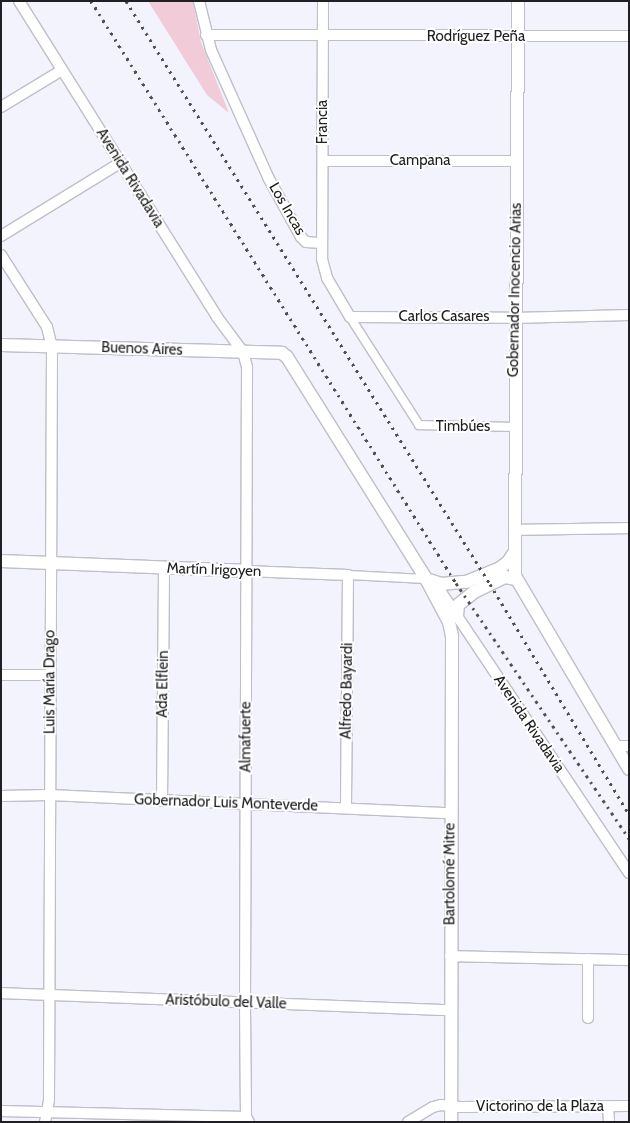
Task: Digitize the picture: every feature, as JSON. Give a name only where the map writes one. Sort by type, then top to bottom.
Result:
[{"type":"street","name":"Avenida Rivadavia","points":[[19,1],[231,339],[243,352]]},
{"type":"street","name":"Los Incas","points":[[198,1],[206,35],[269,179],[301,237],[306,242],[322,243],[322,259],[328,278],[350,317],[415,420]]},
{"type":"street","name":"Francia","points":[[322,243],[323,1]]},
{"type":"street","name":"Gobernador Inocencio Arias","points":[[515,579],[514,318],[518,1]]},
{"type":"street","name":"Rodríguez Peña","points":[[206,35],[629,36]]},
{"type":"street","points":[[1,108],[62,70]]},
{"type":"street","name":"Campana","points":[[323,162],[517,161]]},
{"type":"street","points":[[1,236],[120,163]]},
{"type":"street","name":"Luis María Drago","points":[[1,255],[47,327],[52,347],[49,995],[46,1117]]},
{"type":"street","name":"Carlos Casares","points":[[350,317],[514,318],[629,315]]},
{"type":"street","name":"Buenos Aires","points":[[1,345],[282,353]]},
{"type":"street","name":"Almafuerte","points":[[243,352],[247,367],[245,571],[245,1003],[247,1120]]},
{"type":"street","name":"Avenida Rivadavia","points":[[282,353],[287,357],[454,621],[629,873]]},
{"type":"street","name":"Timbúes","points":[[415,420],[425,426],[514,427]]},
{"type":"street","points":[[514,530],[629,528]]},
{"type":"street","points":[[426,579],[441,584],[466,582],[500,568],[508,562],[514,553]]},
{"type":"street","name":"Martín Irigoyen","points":[[1,561],[426,579]]},
{"type":"street","name":"Ada Elflein","points":[[162,801],[164,568]]},
{"type":"street","name":"Alfredo Bayardi","points":[[346,808],[348,575]]},
{"type":"street","points":[[454,621],[458,606],[474,592],[505,576],[515,579],[622,746],[629,769]]},
{"type":"street","name":"Bartolomé Mitre","points":[[451,1122],[450,812],[454,621]]},
{"type":"street","points":[[1,675],[50,675]]},
{"type":"street","name":"Gobernador Luis Monteverde","points":[[1,796],[49,795],[450,812]]},
{"type":"street","points":[[450,956],[629,960]]},
{"type":"street","points":[[588,959],[588,1018]]},
{"type":"street","name":"Aristóbulo del Valle","points":[[1,993],[451,1010]]},
{"type":"street","name":"Victorino de la Plaza","points":[[408,1122],[432,1107],[629,1106]]},
{"type":"street","points":[[608,1107],[608,1122]]},
{"type":"street","points":[[1,1111],[46,1117],[247,1120]]},
{"type":"shaded area","points":[[148,1],[193,1],[201,42],[229,113],[207,95]]},
{"type":"railway","points":[[91,1],[456,583],[629,839]]},
{"type":"railway","points":[[126,1],[490,584],[629,814]]}]
